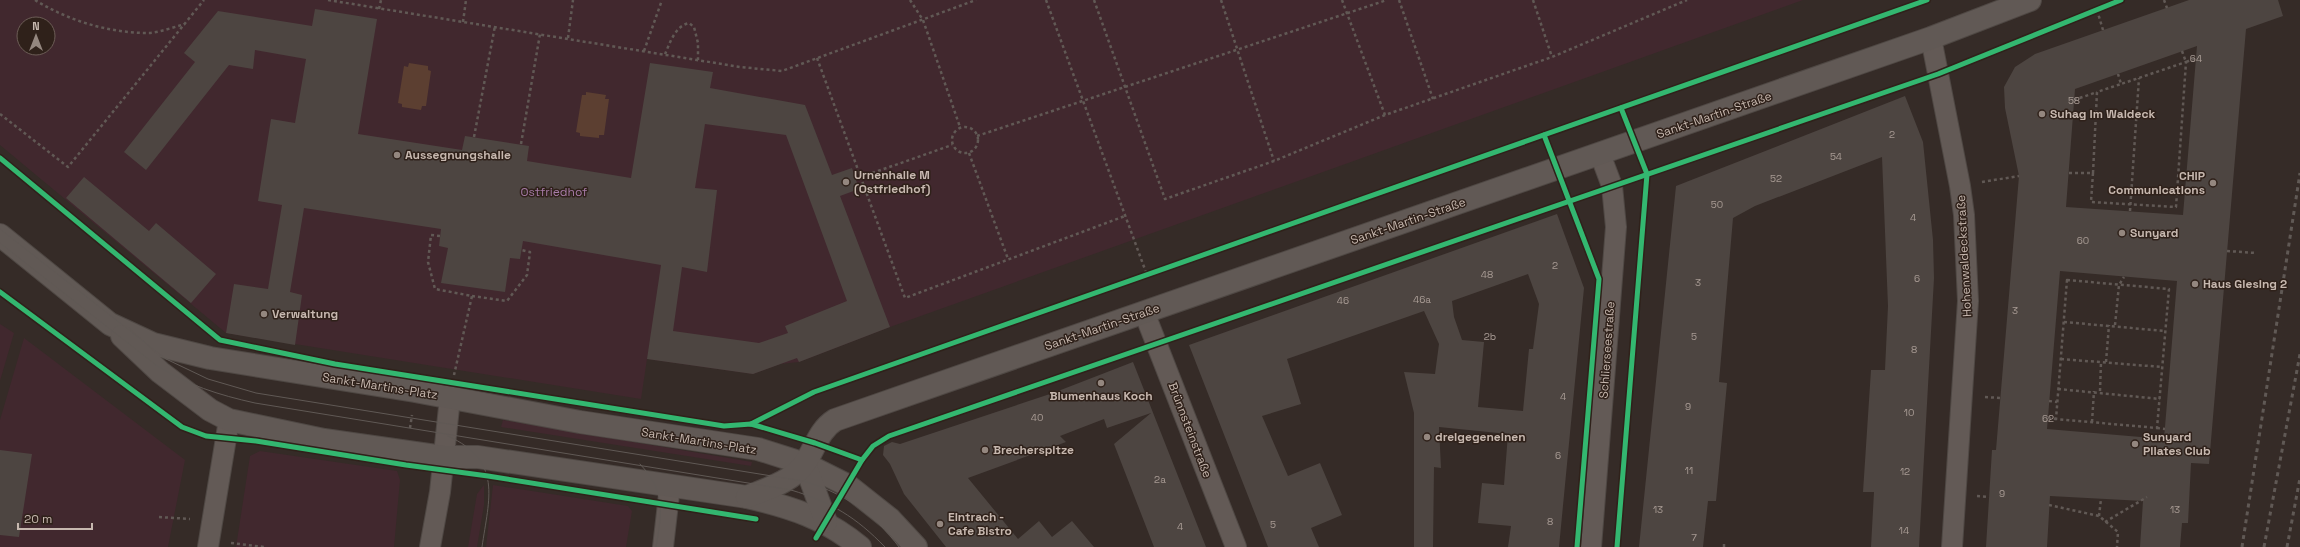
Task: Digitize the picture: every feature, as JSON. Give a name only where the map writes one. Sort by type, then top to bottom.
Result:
[{"type":"main road","name":"Sankt-Martin-Straße","points":[[747,497],[789,478],[805,464],[827,425],[835,420],[1931,38],[2030,0]]},
{"type":"main road","points":[[0,235],[110,324],[160,372],[210,410],[229,420],[324,440],[443,457],[478,457],[747,497],[789,507],[826,522],[860,547]]},
{"type":"main road","name":"Sankt-Martins-Platz","points":[[110,324],[136,338],[153,344],[210,358],[415,391],[451,390],[580,422],[758,449],[805,464],[852,488],[890,519],[916,547]]},
{"type":"main road","points":[[805,464],[826,522]]},
{"type":"street","name":"Hohenwaldeckstraße","points":[[1931,38],[1960,186],[1964,215],[1968,301],[1952,547]]},
{"type":"street","name":"Schlierseestraße","points":[[1591,547],[1616,226],[1612,186],[1600,154]]},
{"type":"street","name":"Brünnsteinstraße","points":[[1144,312],[1236,547]]},
{"type":"street","points":[[430,547],[451,390]]},
{"type":"street","points":[[210,536],[229,420]]},
{"type":"street","points":[[663,547],[670,486]]},
{"type":"path","points":[[35,0],[57,14],[104,29],[150,33],[186,24]]},
{"type":"path","points":[[0,114],[68,167],[204,0]]},
{"type":"path","points":[[329,0],[698,60],[782,71],[976,0]]},
{"type":"path","points":[[362,0],[362,5]]},
{"type":"path","points":[[379,9],[380,0]]},
{"type":"path","points":[[463,22],[466,0]]},
{"type":"path","points":[[568,38],[573,0]]},
{"type":"path","points":[[644,51],[662,0]]},
{"type":"path","points":[[910,0],[923,20],[960,127]]},
{"type":"path","points":[[1046,0],[1147,275],[1144,312]]},
{"type":"path","points":[[1094,0],[1165,200],[1274,161],[1385,116],[1552,57],[1687,0]]},
{"type":"path","points":[[1221,0],[1274,161]]},
{"type":"path","points":[[1342,0],[1385,116]]},
{"type":"path","points":[[977,136],[1125,85],[1237,50],[1387,0]]},
{"type":"path","points":[[1399,0],[1433,99]]},
{"type":"path","points":[[1533,0],[1552,57]]},
{"type":"path","points":[[2164,0],[2167,8]]},
{"type":"path","points":[[2097,10],[2103,30]]},
{"type":"path","points":[[665,54],[682,24],[689,23],[694,27],[697,36],[698,60]]},
{"type":"path","points":[[474,137],[495,26]]},
{"type":"path","points":[[521,144],[540,34]]},
{"type":"path","points":[[2097,92],[2091,202],[2176,207],[2186,62],[2182,51]]},
{"type":"path","points":[[817,58],[905,298],[1125,216]]},
{"type":"path","points":[[2074,100],[2196,58]]},
{"type":"path","points":[[2118,74],[2121,84]]},
{"type":"path","points":[[2130,211],[2139,78]]},
{"type":"path","points":[[960,127],[969,127],[977,136],[976,148],[969,153],[961,153],[952,145],[954,132],[960,127]]},
{"type":"path","points":[[861,176],[952,145]]},
{"type":"path","points":[[969,153],[1008,259]]},
{"type":"path","points":[[2069,173],[2093,173]]},
{"type":"path","points":[[1960,186],[2019,176]]},
{"type":"path","points":[[440,236],[431,235],[428,262],[435,289],[472,296],[507,301],[527,275],[530,252],[521,250]]},
{"type":"path","points":[[2227,251],[2256,253]]},
{"type":"path","points":[[2115,325],[2119,285],[2124,277]]},
{"type":"path","points":[[2056,419],[2067,280],[2169,289],[2157,428]]},
{"type":"path","points":[[451,390],[472,296]]},
{"type":"path","points":[[2064,322],[2115,325],[2166,331]]},
{"type":"path","points":[[2106,362],[2109,325]]},
{"type":"path","points":[[2061,359],[2162,367]]},
{"type":"path","points":[[2100,391],[2101,362]]},
{"type":"path","points":[[2058,389],[2100,391],[2160,399]]},
{"type":"path","points":[[408,452],[415,391]]},
{"type":"path","points":[[2092,422],[2094,391]]},
{"type":"path","points":[[2049,402],[2057,402]]},
{"type":"path","points":[[2048,418],[2165,428]]},
{"type":"path","points":[[2105,522],[2147,497]]},
{"type":"path","points":[[2099,516],[2101,499]]},
{"type":"path","points":[[2049,505],[2099,516],[2118,532],[2117,547]]},
{"type":"path","points":[[159,517],[178,517],[210,536],[264,547]]},
{"type":"green space","name":"Ostfriedhof","points":[[0,0],[1803,0],[890,327],[799,362],[780,364],[753,374],[647,359],[641,399],[226,333],[0,145]]},
{"type":"green space","points":[[0,324],[14,333],[0,381]]},
{"type":"green space","points":[[24,338],[185,460],[168,547],[0,547],[0,420]]},
{"type":"green space","points":[[503,420],[752,462],[751,466],[501,427]]},
{"type":"green space","points":[[260,451],[397,471],[400,480],[394,547],[236,547],[250,456]]},
{"type":"green space","points":[[484,485],[484,505],[477,547],[468,547],[477,494]]},
{"type":"green space","points":[[493,485],[628,506],[632,511],[626,547],[486,547]]},
{"type":"shaded area","points":[[409,63],[428,66],[428,70],[431,71],[426,106],[422,106],[421,110],[402,107],[402,104],[398,103],[404,66],[408,67]]},
{"type":"shaded area","points":[[586,92],[606,95],[605,99],[609,99],[604,135],[599,135],[599,138],[580,136],[580,133],[576,132],[582,95],[586,95]]},
{"type":"building","name":"Sunyard","points":[[2189,0],[2278,0],[2283,16],[2246,29],[2209,464],[2191,463],[2188,523],[2182,523],[2180,547],[2140,547],[2143,501],[2050,496],[2047,547],[1986,547],[1992,450],[1996,450],[2019,176],[2005,108],[2004,87],[2015,67],[2035,54]],"holes":[[[2197,46],[2183,215],[2066,207],[2075,89]],[[2060,271],[2177,281],[2164,439],[2047,429]]]},
{"type":"building","name":"Aussegnungshalle","points":[[315,9],[377,19],[358,134],[462,150],[465,136],[529,146],[527,161],[631,178],[650,63],[713,72],[710,88],[805,105],[832,175],[852,168],[859,189],[840,196],[890,327],[799,362],[797,358],[753,374],[647,359],[661,265],[523,241],[520,259],[510,258],[505,292],[441,283],[448,248],[439,246],[441,229],[304,208],[290,292],[302,295],[295,345],[226,333],[234,284],[268,289],[282,205],[258,201],[271,119],[295,123],[306,59],[255,50],[253,69],[229,65],[146,170],[124,152],[195,62],[184,53],[218,11],[312,26]],"holes":[[[705,124],[786,135],[847,301],[785,326],[788,333],[759,343],[673,331],[682,267],[707,272],[717,190],[695,188]]]},
{"type":"building","points":[[1905,96],[1923,142],[1933,240],[1934,278],[1919,547],[1871,547],[1874,492],[1863,492],[1871,370],[1885,370],[1888,306],[1882,157],[1755,206],[1733,218],[1719,382],[1727,383],[1716,501],[1708,501],[1703,547],[1639,547],[1676,186]]},
{"type":"building","points":[[84,177],[149,231],[156,223],[216,274],[191,303],[66,198]]},
{"type":"building","points":[[1557,214],[1584,288],[1559,547],[1508,547],[1511,526],[1478,523],[1482,483],[1504,485],[1508,434],[1439,427],[1441,468],[1434,467],[1433,547],[1414,547],[1414,413],[1404,372],[1435,374],[1439,344],[1424,311],[1287,359],[1301,404],[1262,416],[1288,476],[1320,463],[1342,515],[1311,528],[1319,547],[1268,547],[1189,345]],"holes":[[[1528,274],[1539,304],[1533,349],[1529,349],[1523,411],[1478,407],[1484,342],[1462,340],[1454,317],[1452,301]]]},
{"type":"building","points":[[1133,362],[1206,547],[1154,547],[1114,444],[1151,413],[1107,428],[1104,419],[1060,436],[1066,442],[968,478],[1018,539],[1039,521],[1052,537],[1072,521],[1094,547],[946,547],[904,494],[890,464],[883,455],[884,446],[892,442],[900,444],[1053,393]]},
{"type":"building","points":[[0,450],[32,454],[19,537],[0,535]]},
{"type":"tram line","points":[[0,229],[166,359],[208,379],[256,393],[803,481],[831,491],[857,506],[879,524],[899,547]]},
{"type":"tram line","points":[[0,243],[156,365],[191,384],[255,403],[791,490],[831,505],[864,527],[885,547]]},
{"type":"tram line","points":[[448,436],[466,446],[478,457],[485,469],[489,497],[482,547]]},
{"type":"tram line","points":[[640,464],[654,484],[660,502],[660,523],[656,547]]},
{"type":"railway","points":[[2242,547],[2300,173]]},
{"type":"railway","points":[[2264,547],[2300,354]]},
{"type":"railway","points":[[2287,547],[2300,478]]},
{"type":"cycle path","points":[[751,424],[814,392],[1927,0]]},
{"type":"cycle path","points":[[862,460],[873,446],[889,436],[1938,74],[2121,0]]},
{"type":"cycle path","points":[[1617,547],[1647,174],[1621,108]]},
{"type":"cycle path","points":[[1544,135],[1599,279],[1577,547]]},
{"type":"cycle path","points":[[0,158],[220,340],[335,364],[724,426],[751,424],[815,443],[862,460],[816,538]]},
{"type":"cycle path","points":[[0,292],[182,427],[206,436],[256,441],[406,465],[488,476],[756,519]]},
{"type":"place","name":"Suhag im Waldeck","points":[[2042,114]]},
{"type":"place","name":"Aussegnungshalle","points":[[397,155]]},
{"type":"place","name":"Urnenhalle M (Ostfriedhof)","points":[[846,182]]},
{"type":"place","name":"CHIP Communications","points":[[2213,183]]},
{"type":"place","name":"Sunyard","points":[[2122,233]]},
{"type":"place","name":"Haus Giesing 2","points":[[2195,284]]},
{"type":"place","name":"Verwaltung","points":[[264,314]]},
{"type":"place","name":"Blumenhaus Koch","points":[[1101,383]]},
{"type":"place","name":"dreigegeneinen","points":[[1427,437]]},
{"type":"place","name":"Sunyard Pilates Club","points":[[2135,444]]},
{"type":"place","name":"Brecherspitze","points":[[985,450]]},
{"type":"place","name":"Eintrach - Cafe Bistro","points":[[940,524]]}]
